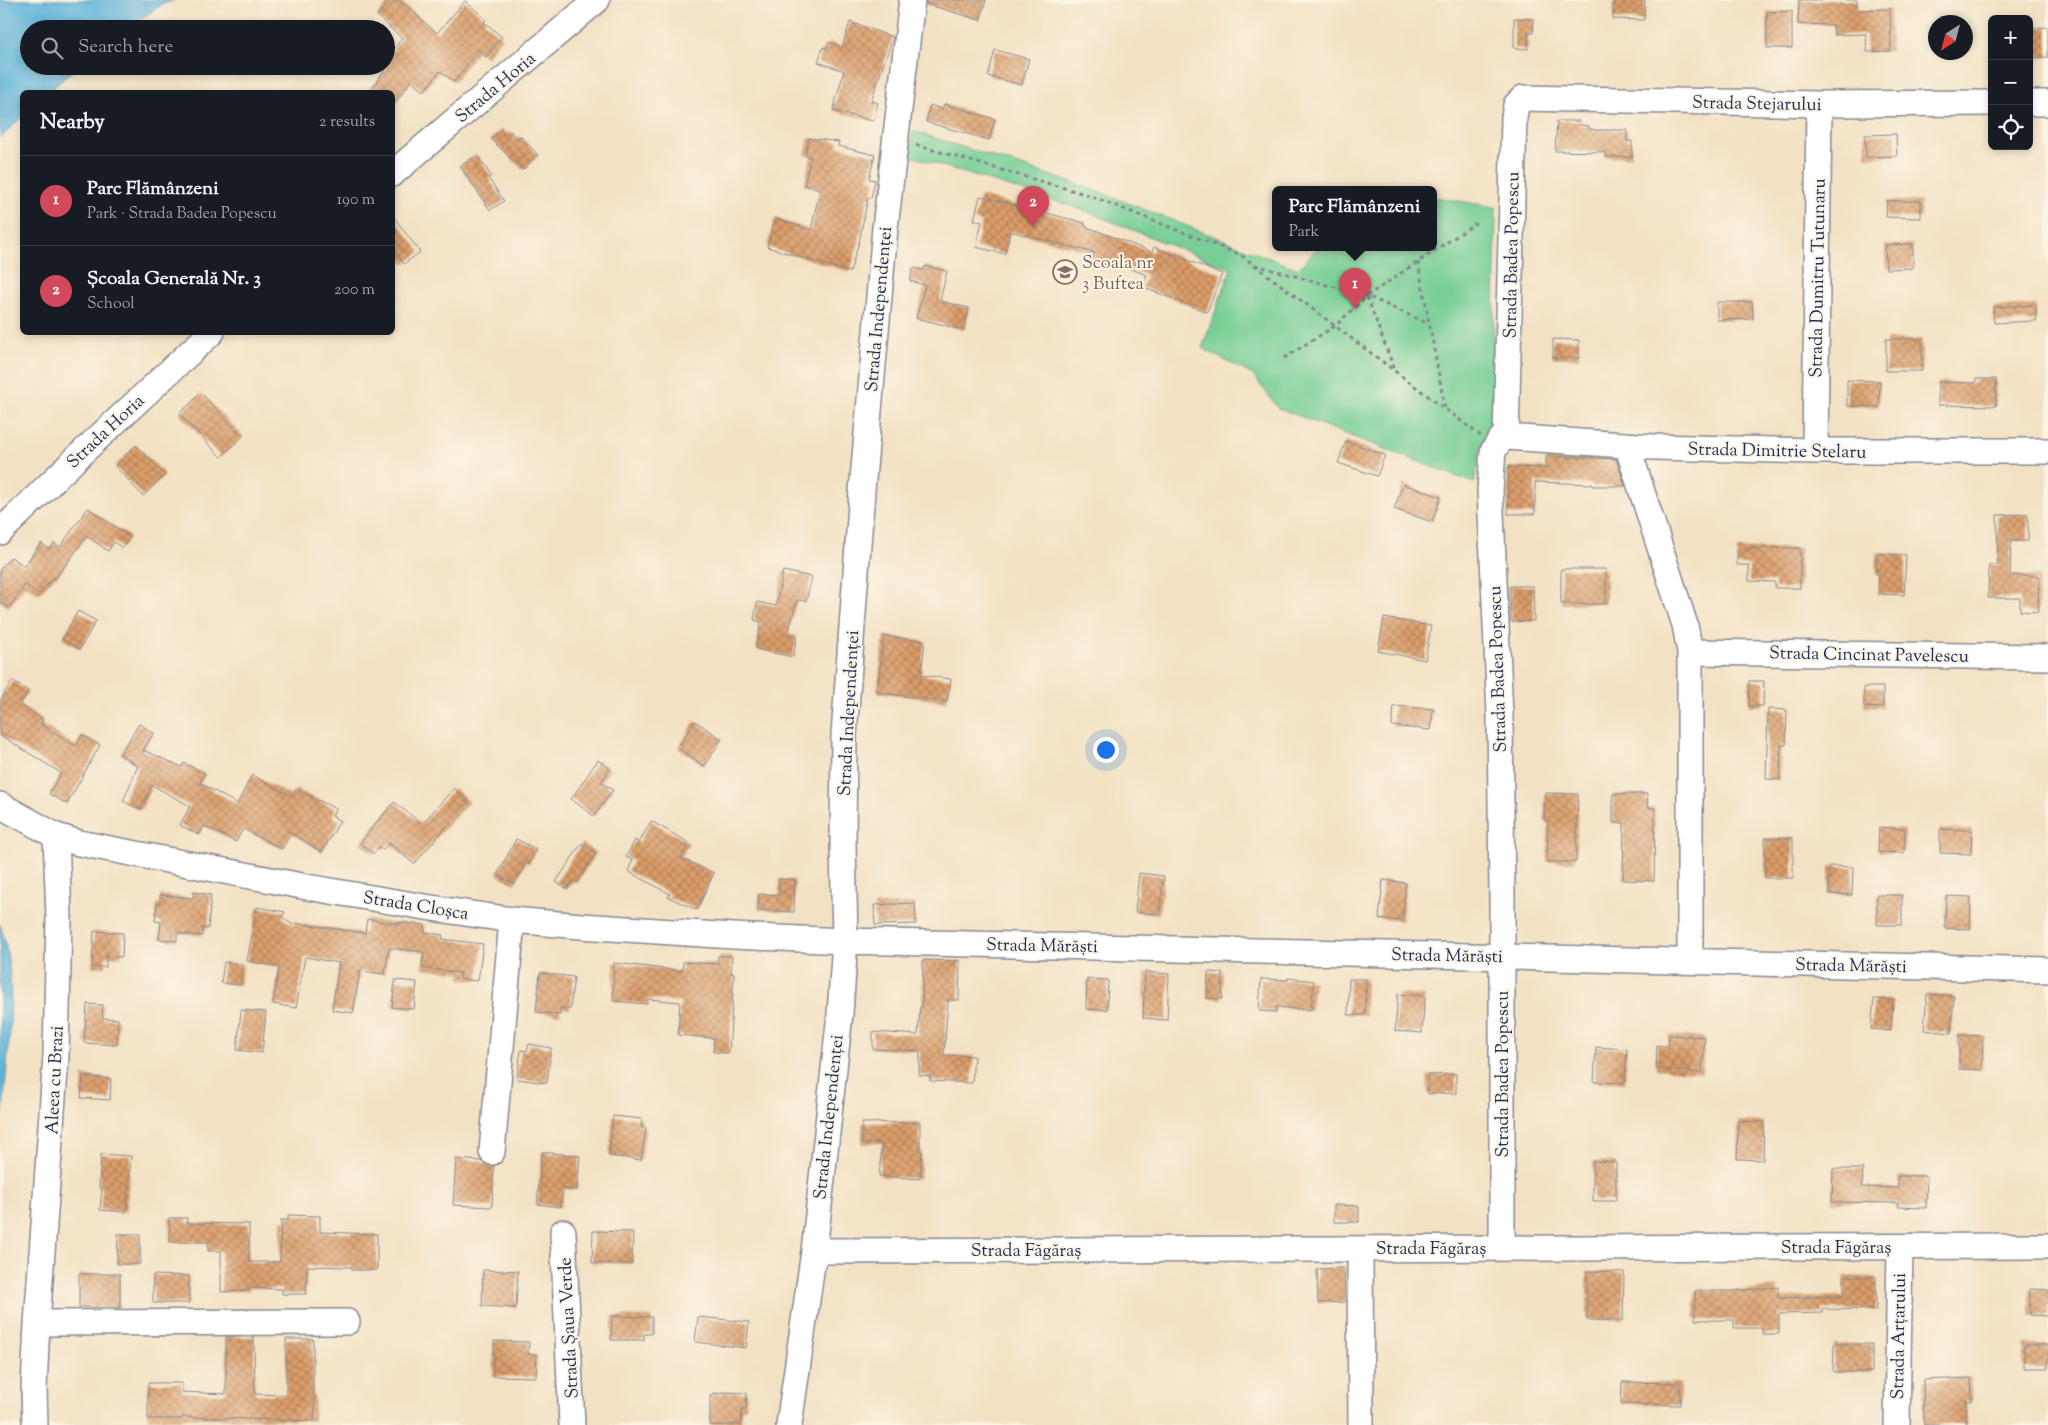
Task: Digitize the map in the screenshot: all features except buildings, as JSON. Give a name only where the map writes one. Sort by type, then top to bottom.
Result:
[{"type":"street","name":"Strada Horia","points":[[395,171],[597,0]]},
{"type":"street","name":"Strada Independenței","points":[[789,1425],[814,1251],[839,1024],[845,941],[843,843],[844,735],[862,491],[885,228],[912,0]]},
{"type":"street","name":"Strada Stejarului","points":[[1523,98],[1819,104],[1988,103]]},
{"type":"street","name":"Strada Badea Popescu","points":[[1502,1248],[1500,715],[1490,490],[1500,444],[1514,118],[1516,105],[1523,98]]},
{"type":"street","points":[[2033,103],[2048,103]]},
{"type":"street","name":"Strada Dumitru Tutunaru","points":[[1815,452],[1819,104]]},
{"type":"street","name":"Strada Horia","points":[[0,532],[209,335]]},
{"type":"street","name":"Strada Dimitrie Stelaru","points":[[1500,444],[1628,445],[1815,452],[2048,451]]},
{"type":"street","points":[[1628,445],[1685,625],[1690,652],[1690,961]]},
{"type":"street","name":"Strada Cincinat Pavelescu","points":[[1690,652],[2048,657]]},
{"type":"street","name":"Strada Cloșca","points":[[0,805],[56,836],[104,848],[297,885],[512,920],[733,936],[845,941]]},
{"type":"street","name":"Aleea cu Brazi","points":[[35,1425],[34,1388],[37,1323],[56,1056],[59,910],[56,836]]},
{"type":"street","points":[[492,1152],[512,920]]},
{"type":"street","name":"Strada Mărăști","points":[[845,941],[2048,970]]},
{"type":"street","name":"Strada Șaua Verde","points":[[563,1232],[572,1425]]},
{"type":"street","name":"Strada Făgăraș","points":[[814,1251],[2048,1246]]},
{"type":"street","name":"Strada Arțarului","points":[[1897,1425],[1900,1247]]},
{"type":"street","points":[[1360,1249],[1361,1425]]},
{"type":"street","points":[[37,1323],[347,1322]]},
{"type":"path","points":[[896,140],[1088,195],[1241,255],[1483,437],[1500,444]]},
{"type":"path","points":[[1437,249],[1476,223]]},
{"type":"path","points":[[1284,358],[1335,326],[1367,296],[1434,251]]},
{"type":"path","points":[[1418,262],[1445,409]]},
{"type":"path","points":[[1253,264],[1367,296],[1430,324]]},
{"type":"path","points":[[1367,296],[1395,371]]},
{"type":"green space","points":[[913,131],[1089,188],[1298,269],[1314,251],[1437,251],[1437,197],[1496,207],[1492,423],[1480,449],[1474,483],[1278,408],[1253,375],[1202,348],[1231,269],[1083,210],[908,155]]},
{"type":"water","points":[[0,0],[175,0],[163,4],[139,20],[20,20],[20,75],[67,75],[51,90],[20,90],[20,119],[0,138]]},
{"type":"water","points":[[0,924],[9,963],[11,1004],[4,1103],[0,1120]]},
{"type":"place","name":"Școala Generală Nr. 3","points":[[1033,227]]},
{"type":"place","name":"Scoala nr 3 Buftea","points":[[1065,272]]},
{"type":"place","name":"Parc Flămânzeni","points":[[1355,309]]}]
